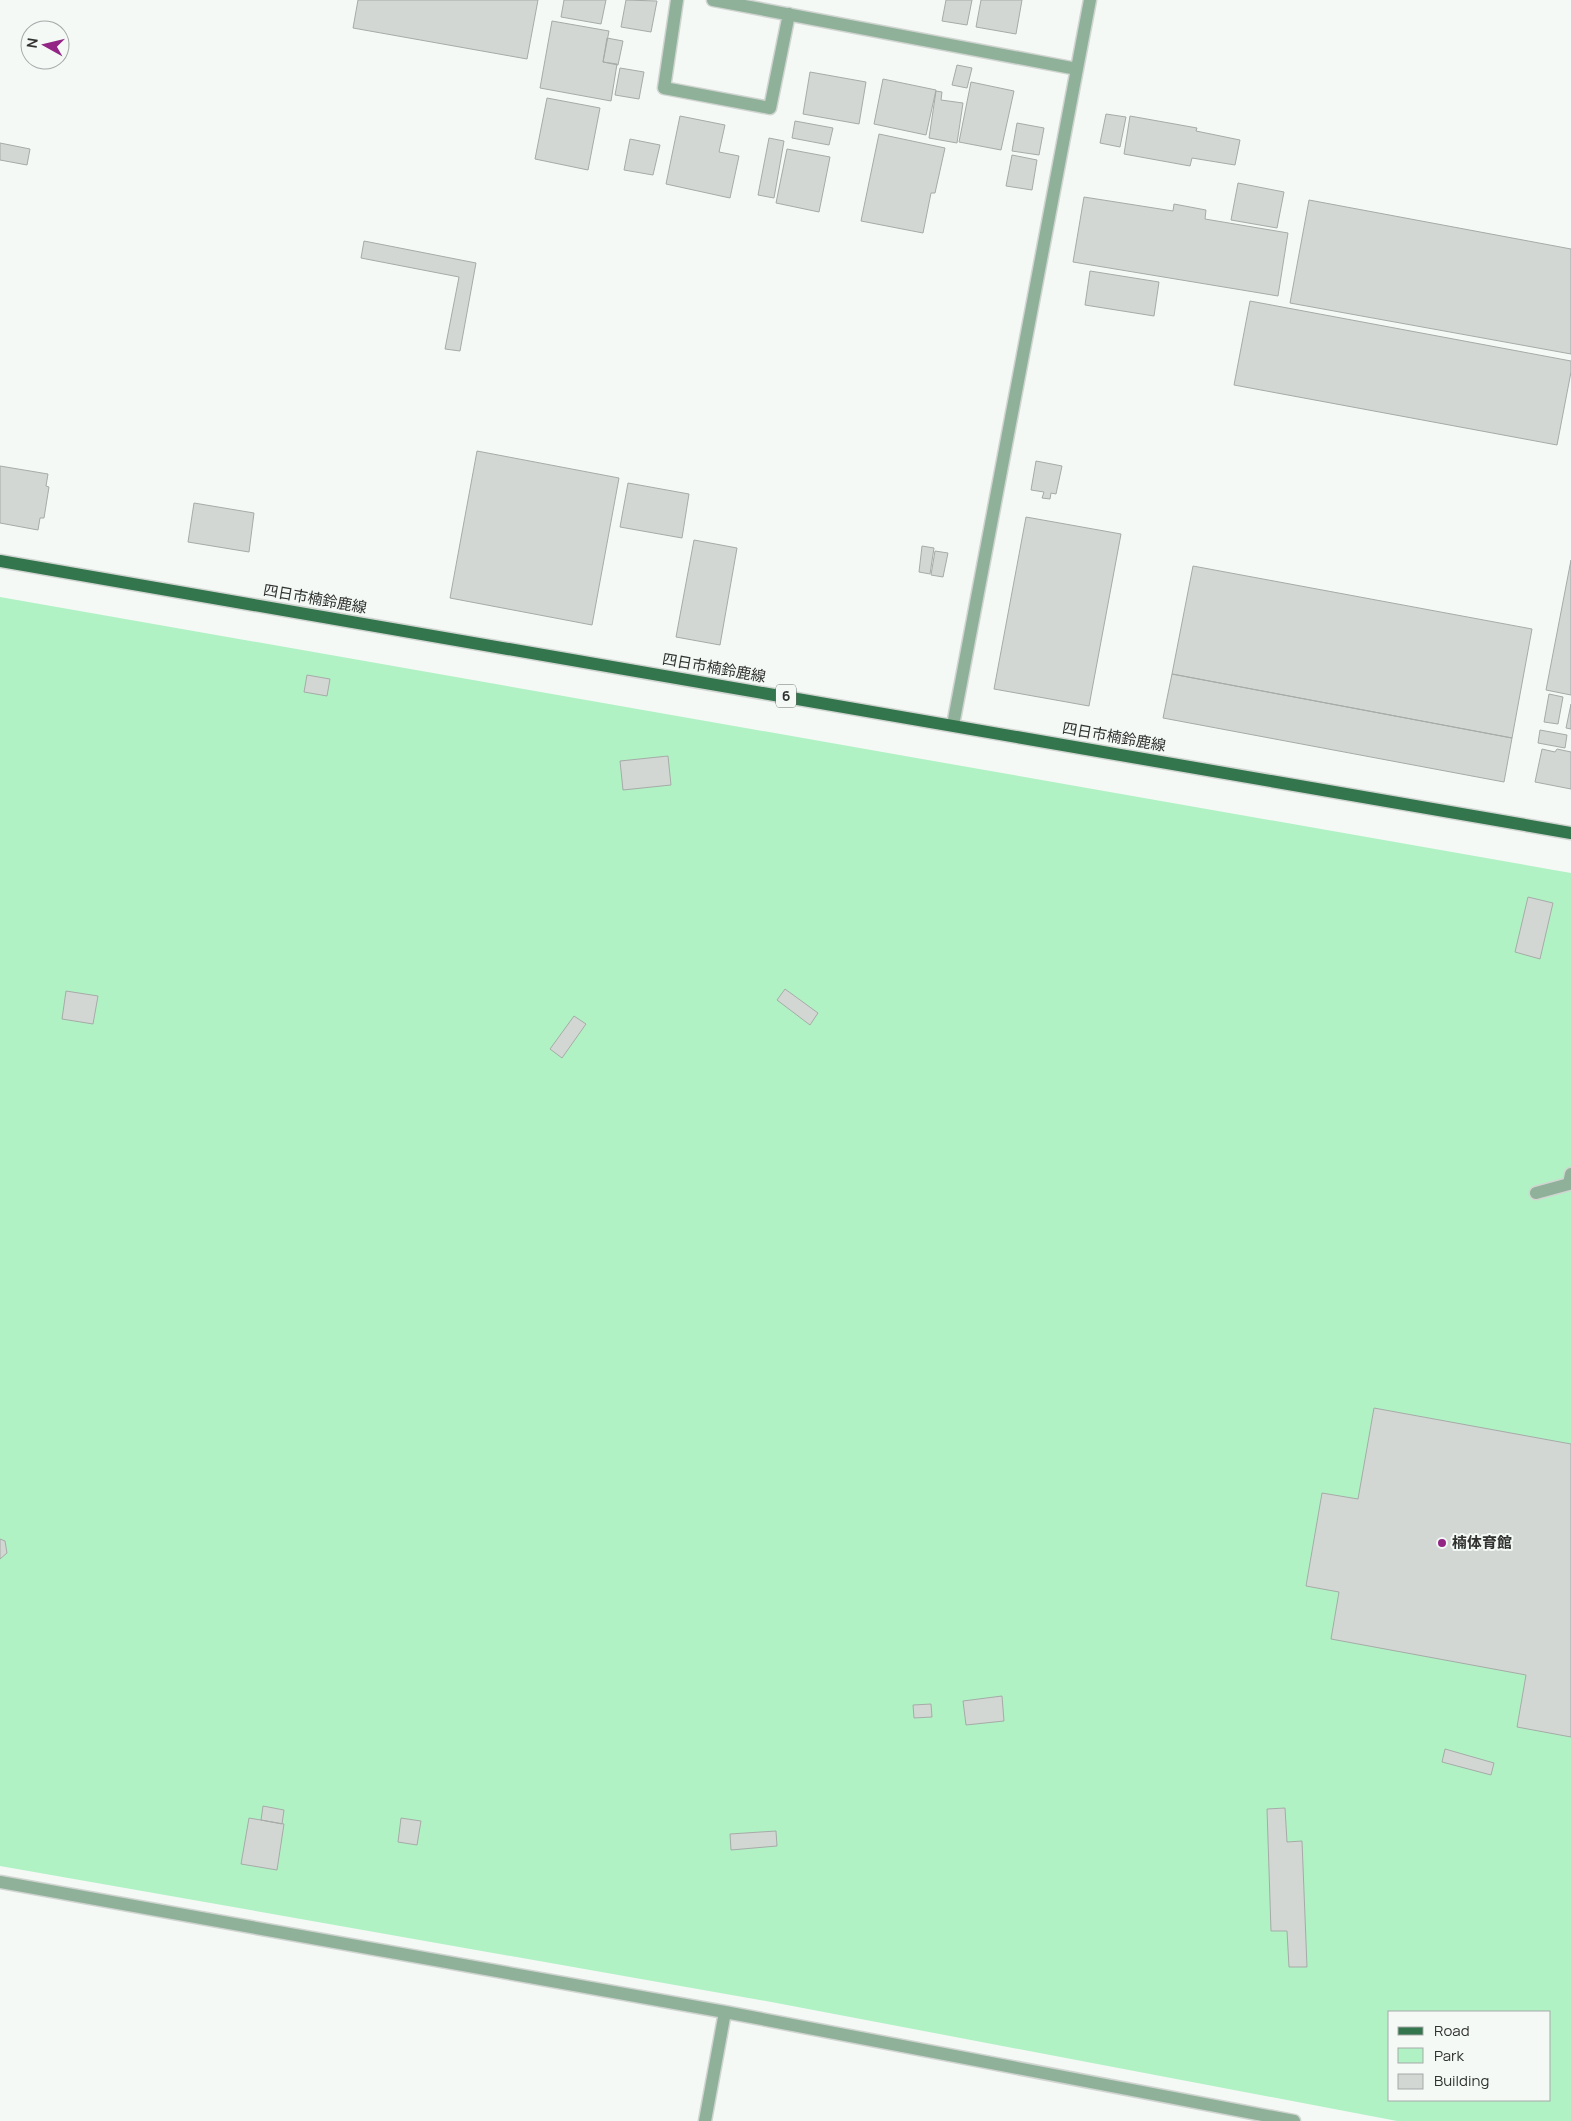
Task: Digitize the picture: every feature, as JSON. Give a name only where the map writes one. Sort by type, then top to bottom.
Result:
[{"type":"main road","name":"四日市楠鈴鹿線","points":[[0,561],[1571,833]]},
{"type":"street","points":[[677,0],[664,88],[770,108],[789,14]]},
{"type":"street","points":[[713,0],[1077,69]]},
{"type":"street","points":[[953,725],[1090,0]]},
{"type":"street","points":[[1536,1193],[1569,1184],[1571,1174]]},
{"type":"street","points":[[0,1882],[725,2012],[1294,2121]]},
{"type":"street","points":[[705,2121],[725,2012]]},
{"type":"green space","points":[[0,597],[1571,873],[1571,2121],[1397,2121],[766,2001],[0,1866]]},
{"type":"building","points":[[358,0],[538,0],[527,59],[353,28]]},
{"type":"building","points":[[564,0],[606,0],[601,24],[561,17]]},
{"type":"building","points":[[626,0],[657,1],[651,32],[621,27]]},
{"type":"building","points":[[946,0],[972,0],[967,25],[942,21]]},
{"type":"building","points":[[981,0],[1022,0],[1016,34],[976,27]]},
{"type":"building","points":[[552,21],[609,31],[603,62],[617,64],[611,101],[540,88]]},
{"type":"building","points":[[607,38],[623,41],[618,65],[603,62]]},
{"type":"building","points":[[957,65],[972,68],[967,88],[952,85]]},
{"type":"building","points":[[620,68],[644,72],[639,99],[615,95]]},
{"type":"building","points":[[810,72],[866,82],[859,124],[803,114]]},
{"type":"building","points":[[883,79],[936,90],[926,135],[874,124]]},
{"type":"building","points":[[971,82],[1014,91],[1001,150],[959,142]]},
{"type":"building","points":[[936,91],[942,92],[941,100],[963,103],[957,143],[929,138]]},
{"type":"building","points":[[547,98],[600,108],[588,170],[535,159]]},
{"type":"building","points":[[1106,114],[1126,117],[1120,147],[1100,143]]},
{"type":"building","points":[[680,116],[725,125],[719,152],[739,156],[730,198],[666,184]]},
{"type":"building","points":[[1130,116],[1197,128],[1196,131],[1240,140],[1235,165],[1192,158],[1190,166],[1124,154]]},
{"type":"building","points":[[795,121],[833,128],[829,145],[792,138]]},
{"type":"building","points":[[1017,123],[1044,128],[1039,155],[1012,151]]},
{"type":"building","points":[[879,134],[945,148],[935,193],[931,193],[923,233],[861,221]]},
{"type":"building","points":[[769,138],[784,141],[774,198],[758,195]]},
{"type":"building","points":[[630,139],[660,145],[653,175],[624,170]]},
{"type":"building","points":[[0,143],[30,149],[27,165],[0,160]]},
{"type":"building","points":[[787,149],[830,157],[819,212],[776,203]]},
{"type":"building","points":[[1012,155],[1037,160],[1032,190],[1006,186]]},
{"type":"building","points":[[1238,183],[1284,192],[1277,228],[1231,220]]},
{"type":"building","points":[[1084,197],[1173,211],[1174,204],[1206,210],[1205,219],[1288,233],[1278,296],[1073,262]]},
{"type":"building","points":[[1309,200],[1571,249],[1571,354],[1290,303]]},
{"type":"building","points":[[364,241],[476,263],[460,351],[445,349],[459,277],[361,258]]},
{"type":"building","points":[[1090,271],[1159,282],[1154,316],[1085,305]]},
{"type":"building","points":[[1250,301],[1571,361],[1571,372],[1557,445],[1234,385]]},
{"type":"building","points":[[477,451],[619,478],[592,625],[450,598]]},
{"type":"building","points":[[1036,461],[1062,466],[1056,494],[1051,493],[1050,499],[1042,498],[1044,492],[1031,490]]},
{"type":"building","points":[[0,466],[48,474],[46,486],[49,487],[44,518],[40,518],[38,530],[0,523]]},
{"type":"building","points":[[628,483],[689,494],[682,538],[620,527]]},
{"type":"building","points":[[194,503],[254,513],[249,552],[188,542]]},
{"type":"building","points":[[1026,517],[1121,534],[1089,706],[994,689]]},
{"type":"building","points":[[694,540],[737,548],[720,645],[676,637]]},
{"type":"building","points":[[922,546],[934,548],[930,574],[919,572]]},
{"type":"building","points":[[935,551],[948,553],[943,577],[931,575]]},
{"type":"building","points":[[1571,560],[1571,695],[1546,690]]},
{"type":"building","points":[[1193,566],[1532,629],[1512,738],[1172,674]]},
{"type":"building","points":[[1172,674],[1512,738],[1504,782],[1163,718]]},
{"type":"building","points":[[307,675],[330,679],[327,696],[304,692]]},
{"type":"building","points":[[1549,694],[1563,697],[1558,724],[1544,722]]},
{"type":"building","points":[[1571,704],[1571,729],[1566,728]]},
{"type":"building","points":[[1540,730],[1567,735],[1565,748],[1538,743]]},
{"type":"building","points":[[1542,749],[1555,752],[1557,749],[1571,752],[1571,789],[1535,782]]},
{"type":"building","points":[[668,756],[671,785],[623,790],[620,761]]},
{"type":"building","points":[[1528,897],[1553,903],[1540,959],[1515,952]]},
{"type":"building","points":[[785,989],[818,1013],[810,1025],[777,1000]]},
{"type":"building","points":[[66,991],[98,996],[93,1024],[62,1019]]},
{"type":"building","points":[[574,1016],[586,1024],[562,1058],[550,1049]]},
{"type":"building","name":"楠体育館","points":[[1374,1408],[1571,1444],[1571,1737],[1517,1727],[1526,1675],[1331,1639],[1339,1592],[1306,1586],[1322,1493],[1358,1499]]},
{"type":"building","points":[[0,1539],[5,1541],[7,1553],[0,1559]]},
{"type":"building","points":[[1002,1696],[1004,1721],[966,1725],[963,1701]]},
{"type":"building","points":[[931,1704],[932,1717],[914,1718],[913,1705]]},
{"type":"building","points":[[1445,1749],[1494,1763],[1491,1775],[1442,1762]]},
{"type":"building","points":[[263,1806],[284,1810],[282,1824],[261,1820]]},
{"type":"building","points":[[1285,1808],[1287,1842],[1302,1841],[1307,1967],[1289,1967],[1287,1931],[1271,1931],[1267,1809]]},
{"type":"building","points":[[249,1818],[284,1824],[277,1870],[241,1864]]},
{"type":"building","points":[[401,1818],[421,1821],[417,1845],[398,1842]]},
{"type":"building","points":[[776,1831],[777,1846],[731,1850],[730,1834]]},
{"type":"place","name":"楠体育館","points":[[1442,1543]]}]
